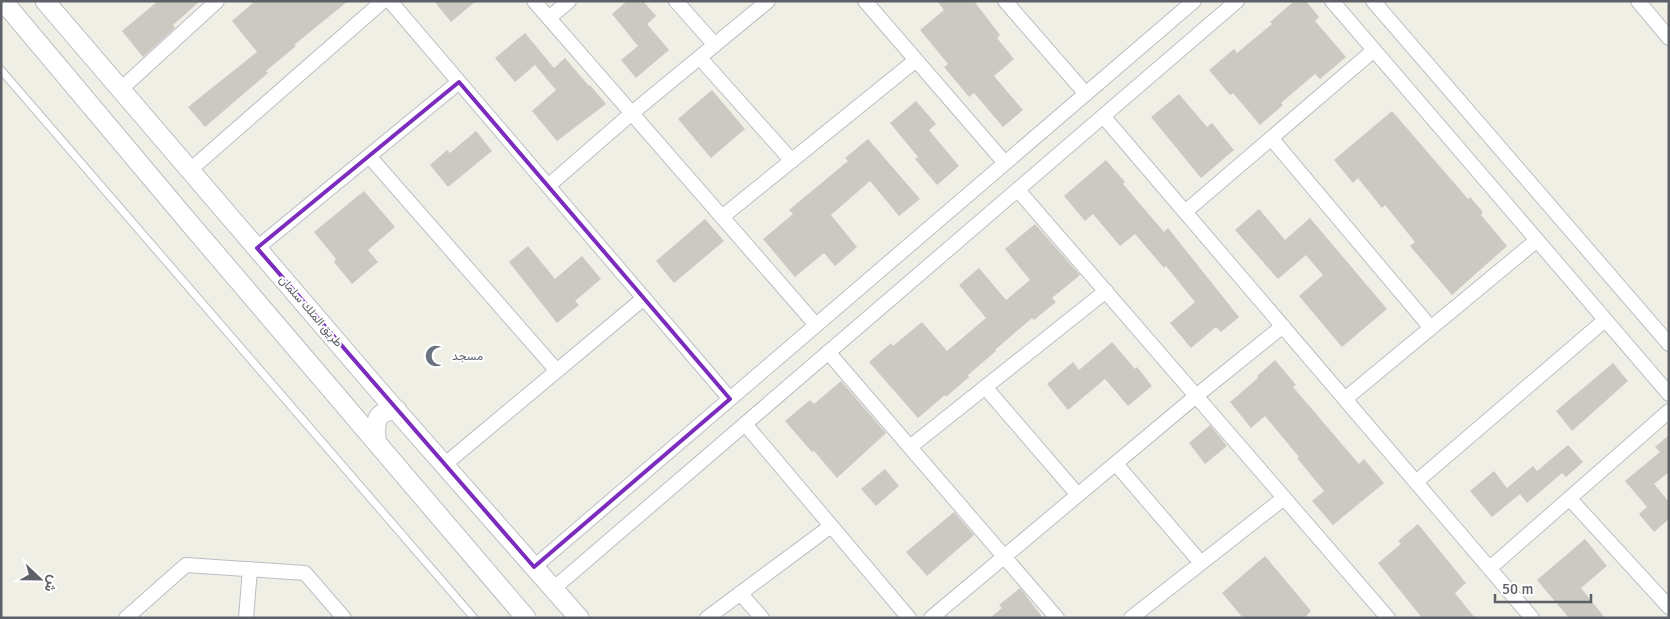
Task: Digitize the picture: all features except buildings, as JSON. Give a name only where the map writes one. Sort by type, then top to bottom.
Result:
[{"type":"main road","points":[[2,1],[526,618]]},
{"type":"main road","name":"طريق الملك سلمان","points":[[45,1],[578,618]]},
{"type":"main road","points":[[376,442],[375,426],[378,418],[382,412],[397,410]]},
{"type":"street","points":[[120,89],[217,1]]},
{"type":"street","points":[[190,170],[383,1]]},
{"type":"street","points":[[390,1],[730,399]]},
{"type":"street","points":[[534,1],[816,326]]},
{"type":"street","points":[[549,18],[569,1]]},
{"type":"street","points":[[676,1],[716,45]]},
{"type":"street","points":[[548,186],[632,113],[768,1]]},
{"type":"street","points":[[865,1],[1006,163]]},
{"type":"street","points":[[1005,1],[1086,94]]},
{"type":"street","points":[[534,567],[1194,1]]},
{"type":"street","points":[[553,589],[1237,1]]},
{"type":"street","points":[[1332,1],[1669,394]]},
{"type":"street","points":[[1373,1],[1669,344]]},
{"type":"street","points":[[1638,1],[1669,38]]},
{"type":"street","points":[[1185,212],[1374,50]]},
{"type":"street","points":[[700,58],[792,161]]},
{"type":"street","points":[[722,217],[916,60]]},
{"type":"street","points":[[257,248],[459,82]]},
{"type":"street","points":[[1104,116],[1532,618]]},
{"type":"street","points":[[1271,138],[1431,328]]},
{"type":"street","points":[[369,156],[557,370]]},
{"type":"street","points":[[1018,190],[1388,618]]},
{"type":"street","points":[[1345,399],[1537,240]]},
{"type":"street","points":[[910,447],[1106,292]]},
{"type":"street","points":[[444,465],[644,298]]},
{"type":"street","points":[[1416,482],[1605,320]]},
{"type":"street","points":[[931,618],[1196,396],[1283,326]]},
{"type":"street","points":[[828,352],[1058,618]]},
{"type":"street","points":[[985,388],[1078,495]]},
{"type":"street","points":[[1490,568],[1669,411]]},
{"type":"street","points":[[745,424],[909,618]]},
{"type":"street","points":[[1116,464],[1201,563]]},
{"type":"street","points":[[1131,618],[1284,498]]},
{"type":"street","points":[[1570,498],[1669,607]]},
{"type":"street","points":[[707,618],[831,526]]},
{"type":"street","points":[[126,618],[186,565],[305,573],[344,618]]},
{"type":"street","points":[[246,618],[250,569]]},
{"type":"street","points":[[740,593],[762,618]]},
{"type":"lane","points":[[1,70],[474,618]]},
{"type":"highlighted area","points":[[459,82],[730,399],[534,567],[257,248]]},
{"type":"place","name":"مسجد","points":[[436,356]]}]
